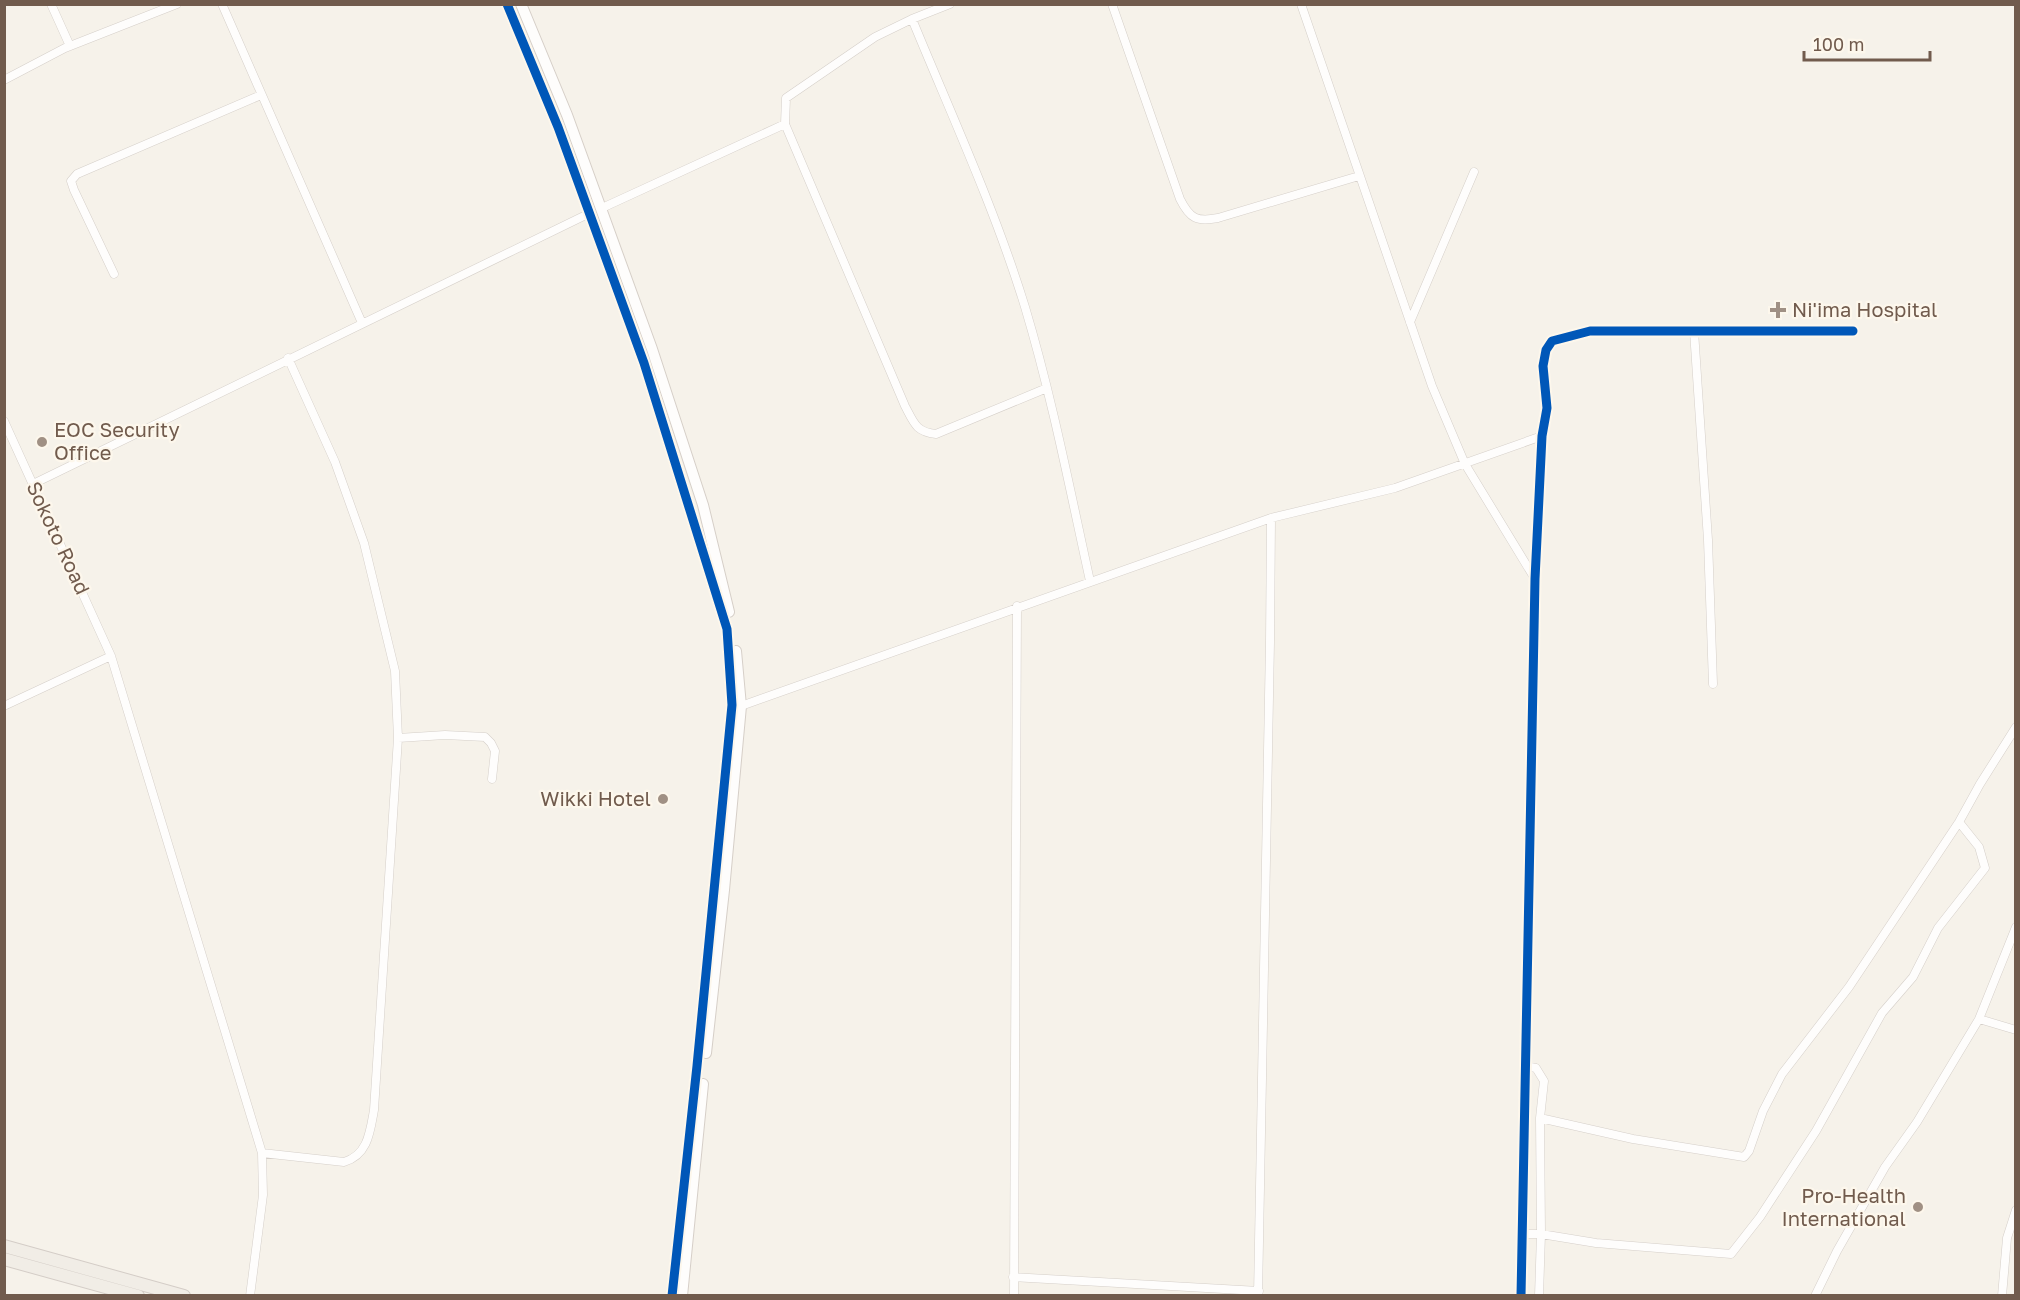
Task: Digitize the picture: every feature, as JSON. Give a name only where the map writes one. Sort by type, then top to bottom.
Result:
[{"type":"main road","points":[[4,1246],[131,1291]]},
{"type":"main road","points":[[4,1259],[131,1291],[184,1296]]},
{"type":"street","points":[[51,4],[70,46]]},
{"type":"street","points":[[4,80],[70,46],[177,4]]},
{"type":"street","points":[[222,4],[362,323]]},
{"type":"street","points":[[507,4],[558,127],[644,363],[723,614],[737,705],[672,1296]]},
{"type":"street","points":[[521,4],[602,208],[652,349],[703,504],[735,634],[737,705],[682,1296]]},
{"type":"street","points":[[950,4],[875,37],[786,98],[785,124],[914,424],[923,433],[936,434],[1047,388]]},
{"type":"street","points":[[1112,4],[1180,200],[1186,211],[1194,218],[1204,221],[1218,218],[1359,176]]},
{"type":"street","points":[[1302,4],[1432,386],[1465,464],[1535,579]]},
{"type":"street","points":[[912,19],[997,226],[1025,306],[1047,388],[1090,581]]},
{"type":"street","points":[[114,274],[71,181],[77,174],[261,95]]},
{"type":"street","points":[[602,208],[785,124]]},
{"type":"street","points":[[1410,322],[1473,172]]},
{"type":"street","points":[[33,484],[590,213]]},
{"type":"street","points":[[1694,331],[1708,540],[1713,684]]},
{"type":"street","points":[[1521,1296],[1535,579],[1542,436],[1547,408],[1544,366],[1546,350],[1552,341],[1590,332],[1853,331]]},
{"type":"street","points":[[262,1153],[327,1162],[344,1162],[354,1160],[362,1152],[370,1132],[374,1110],[398,738],[395,672],[364,543],[335,462],[288,358]]},
{"type":"street","name":"Sokoto Road","points":[[4,421],[111,656],[262,1153],[263,1195],[250,1296]]},
{"type":"street","points":[[737,705],[1271,518],[1395,488],[1542,436]]},
{"type":"street","points":[[1013,1277],[1258,1293],[1271,518]]},
{"type":"street","points":[[1014,1296],[1017,606]]},
{"type":"street","points":[[4,706],[111,656]]},
{"type":"street","points":[[1540,1118],[1633,1139],[1744,1156],[1749,1151],[1762,1111],[1782,1074],[1849,987],[1959,822],[2016,727]]},
{"type":"street","points":[[398,738],[445,735],[485,737],[491,742],[495,751],[492,779]]},
{"type":"street","points":[[1522,1234],[1541,1234],[1596,1243],[1731,1254],[1760,1217],[1816,1131],[1882,1013],[1913,976],[1938,928],[1985,868],[1979,847],[1959,822]]},
{"type":"street","points":[[1815,1296],[1837,1251],[1885,1167],[1917,1122],[1979,1019],[2016,927]]},
{"type":"street","points":[[1979,1019],[2016,1030]]},
{"type":"street","points":[[1525,1066],[1536,1068],[1544,1080],[1540,1118],[1539,1296]]},
{"type":"street","points":[[2002,1296],[2007,1238],[2016,1210]]},
{"type":"cycle path","points":[[507,4],[558,127],[644,363],[727,629],[732,705],[672,1296]]},
{"type":"cycle path","points":[[1521,1296],[1535,579],[1542,436],[1547,408],[1543,366],[1546,350],[1552,341],[1590,331],[1853,331]]},
{"type":"place","name":"Ni'ima Hospital","points":[[1778,310]]},
{"type":"place","name":"EOC Security Office","points":[[42,442]]},
{"type":"place","name":"Wikki Hotel","points":[[663,799]]},
{"type":"place","name":"Pro-Health International","points":[[1918,1207]]}]
